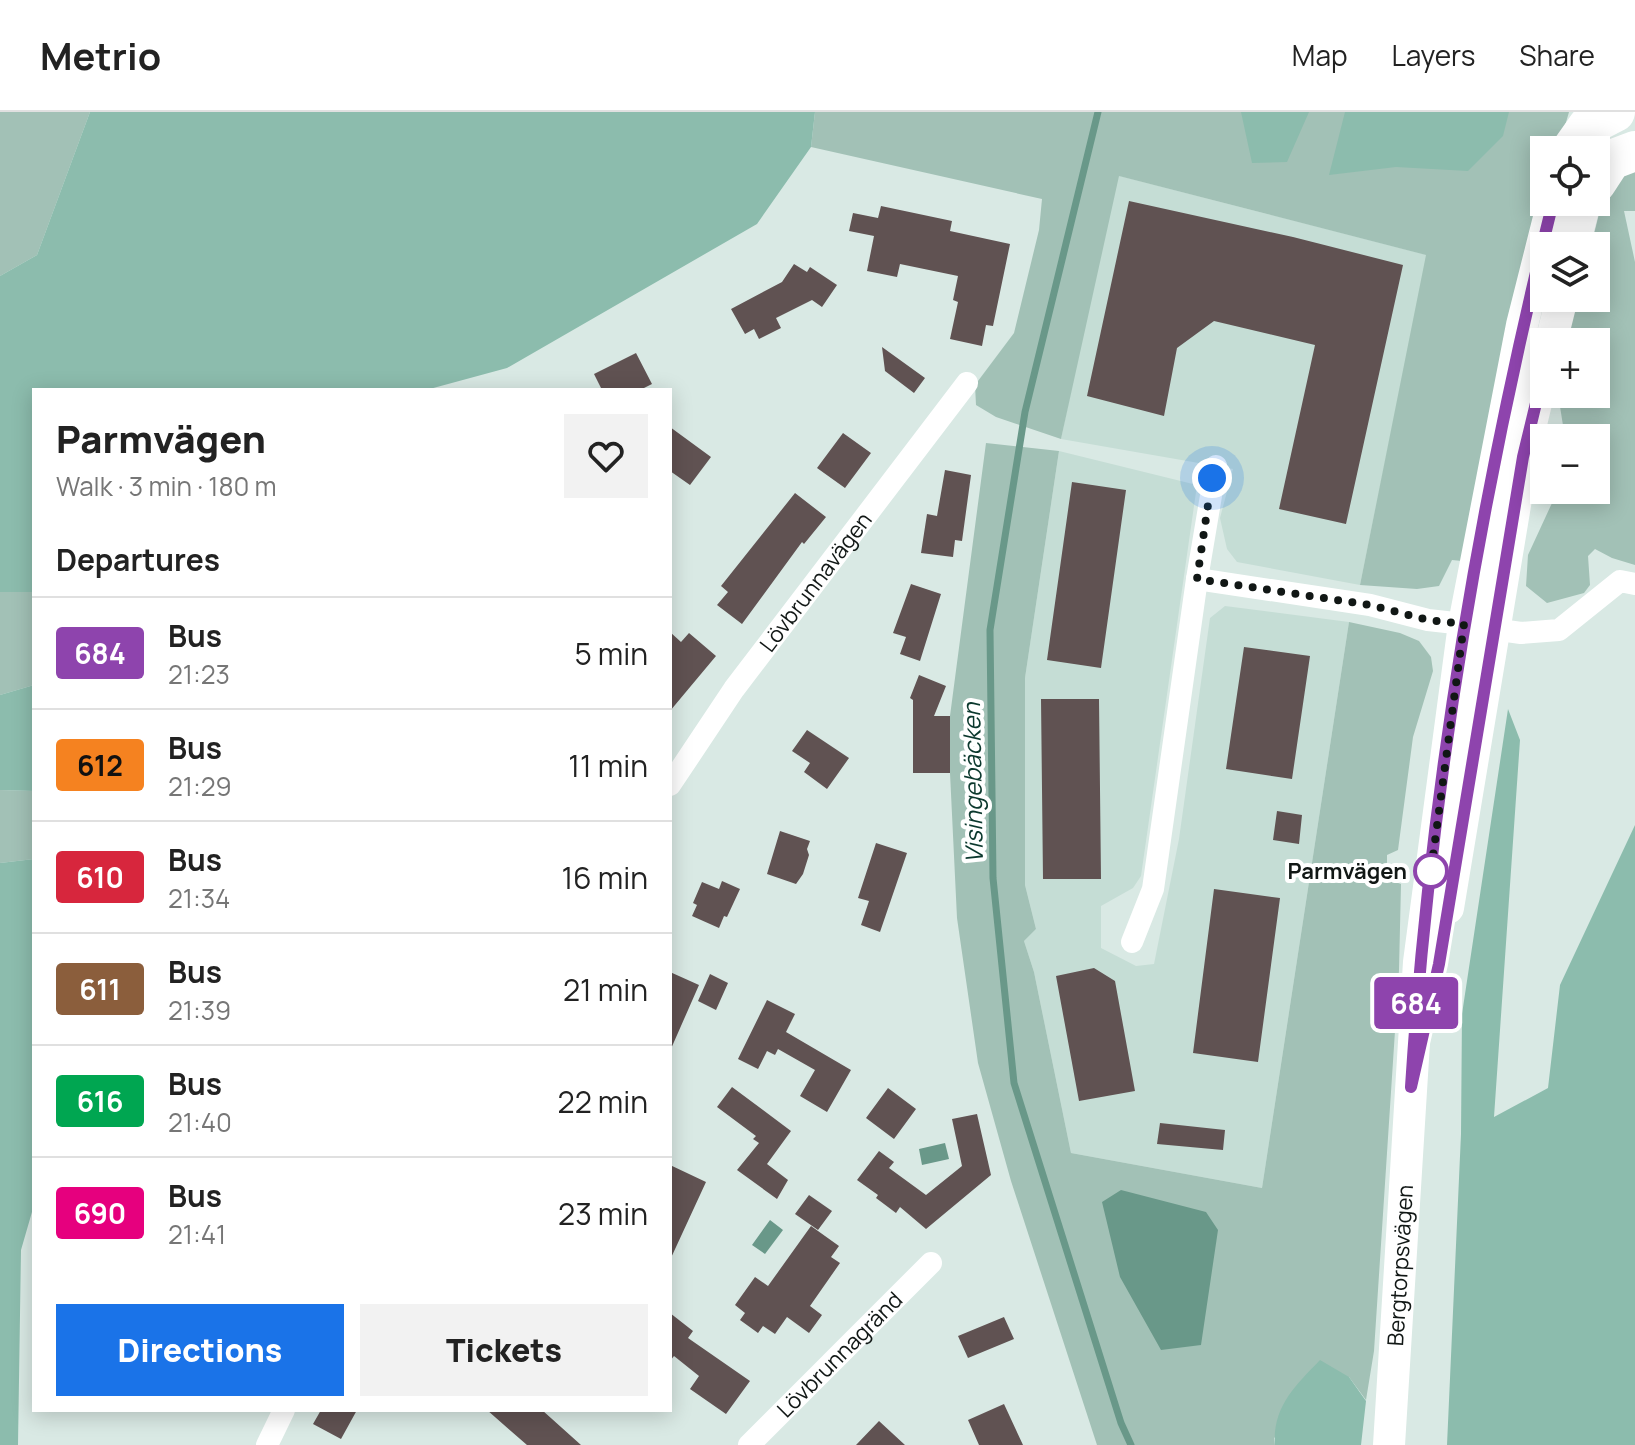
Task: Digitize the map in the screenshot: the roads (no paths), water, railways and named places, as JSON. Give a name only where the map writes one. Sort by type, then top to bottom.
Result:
[{"type":"highway","points":[[1580,136],[1588,126],[1611,112],[1635,133]]},
{"type":"highway","points":[[1610,162],[1635,151]]},
{"type":"main road","points":[[1572,136],[1577,112]]},
{"type":"main road","points":[[1604,136],[1611,112]]},
{"type":"main road","name":"Bergtorpsvägen","points":[[1389,1445],[1411,1087],[1439,964],[1479,627],[1522,325],[1549,216]]},
{"type":"main road","name":"Bergtorpsvägen","points":[[1479,627],[1535,408]]},
{"type":"street","name":"Lövbrunnavägen","points":[[672,782],[734,689],[967,383]]},
{"type":"street","points":[[1132,942],[1153,889],[1216,466]]},
{"type":"street","points":[[1197,579],[1370,605],[1428,620],[1521,633],[1559,630],[1620,581],[1635,584]]},
{"type":"street","name":"Lövbrunnagränd","points":[[749,1445],[931,1263]]},
{"type":"street","points":[[267,1445],[283,1412]]},
{"type":"waterway","name":"Visingebäcken","points":[[1098,112],[1025,412],[990,630],[993,878],[1014,1083],[1121,1423],[1131,1445]]},
{"type":"place","name":"Parmvägen","points":[[1431,871]]}]
